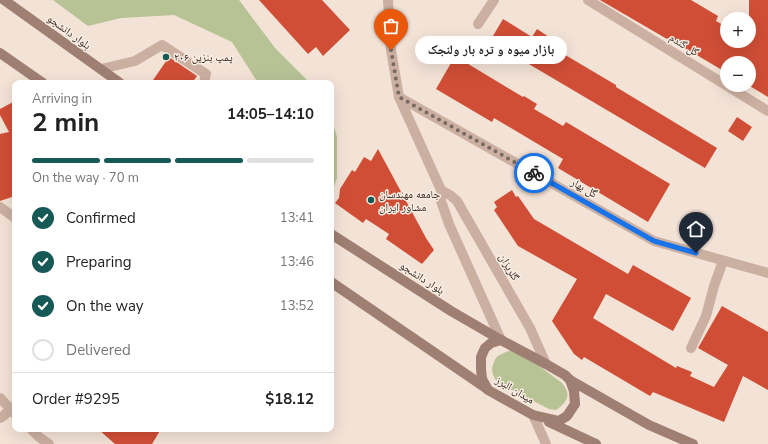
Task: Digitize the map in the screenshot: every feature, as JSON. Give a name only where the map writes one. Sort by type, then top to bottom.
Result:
[{"type":"main road","name":"بلوار دانشجو","points":[[4,0],[116,80]]},
{"type":"main road","points":[[0,53],[39,80]]},
{"type":"main road","name":"بلوار دانشجو","points":[[334,236],[451,311],[501,340]]},
{"type":"main road","points":[[334,284],[488,390]]},
{"type":"main road","points":[[501,340],[546,364],[565,375],[570,380],[649,425],[692,444]]},
{"type":"main road","name":"میدان البرز","points":[[501,340],[491,343],[485,348],[481,357],[482,379],[488,390],[533,415],[559,421],[567,416],[575,404],[574,391],[570,380]]},
{"type":"main road","points":[[533,415],[596,444]]},
{"type":"street","points":[[390,0],[391,50],[399,97],[441,190],[442,201],[450,224],[501,340]]},
{"type":"street","points":[[478,24],[494,0]]},
{"type":"street","name":"گل گندم","points":[[588,0],[768,111]]},
{"type":"street","points":[[101,69],[135,61],[162,46],[206,74],[205,80]]},
{"type":"street","name":"گل بهار","points":[[399,97],[654,241],[768,273]]},
{"type":"street","name":"گلریزان","points":[[441,190],[457,201],[530,328],[546,364]]},
{"type":"street","points":[[0,206],[12,216]]},
{"type":"street","points":[[691,348],[706,316],[714,286],[724,261]]},
{"type":"street","points":[[0,398],[12,411]]},
{"type":"street","points":[[0,418],[12,412]]},
{"type":"street","points":[[533,415],[546,444]]},
{"type":"street","points":[[34,432],[49,444]]},
{"type":"green space","points":[[53,0],[239,0],[275,48],[307,80],[256,80],[232,42],[174,15],[121,18],[88,26]]},
{"type":"green space","points":[[334,127],[337,137],[337,178],[334,187]]},
{"type":"green space","points":[[509,351],[519,351],[562,383],[567,391],[567,398],[563,404],[556,410],[549,409],[498,383],[493,373],[493,365],[497,357]]},
{"type":"building","points":[[259,0],[322,0],[350,30],[323,56],[316,47],[308,54]]},
{"type":"building","points":[[600,0],[691,0],[718,16],[716,21],[720,23],[720,48],[756,48],[756,12],[749,12],[749,0],[768,0],[768,97],[756,90],[756,56],[720,56],[720,69],[668,38],[667,39]]},
{"type":"building","points":[[503,19],[532,37],[537,29],[549,37],[545,43],[717,148],[705,168],[490,41]]},
{"type":"building","points":[[455,56],[537,104],[534,109],[563,126],[566,122],[670,184],[648,222],[558,168],[563,159],[494,118],[492,122],[436,89]]},
{"type":"building","points":[[169,57],[197,76],[194,80],[153,80]]},
{"type":"building","points":[[12,103],[12,197],[0,201],[0,134],[9,132],[0,115],[0,109]]},
{"type":"building","points":[[737,117],[752,127],[743,141],[728,131]]},
{"type":"building","name":"جامعه مهندسان مشاور ایران","points":[[378,149],[434,250],[422,264],[386,239],[389,234],[366,219],[363,223],[335,203],[339,198],[340,189],[352,170],[355,172],[364,157],[371,161]]},
{"type":"building","points":[[512,190],[534,219],[628,274],[633,265],[691,298],[673,331],[606,294],[593,318],[676,368],[677,366],[692,372],[690,376],[714,387],[728,365],[698,348],[722,306],[768,332],[768,390],[743,376],[724,422],[653,392],[650,396],[584,357],[582,360],[574,354],[552,321],[577,279],[518,246],[494,210],[497,207],[494,202]]},
{"type":"building","points":[[101,432],[159,432],[152,444],[115,444]]},
{"type":"way so far","points":[[391,50],[399,97],[534,173]]},
{"type":"place","name":"بازار میوه و تره بار ولنجک","points":[[391,50]]},
{"type":"place","name":"پمپ بنزین ۲۰۶","points":[[166,57]]},
{"type":"place","name":"جامعه مهندسان مشاور ایران","points":[[371,200]]},
{"type":"route","points":[[534,173],[654,241],[696,253]]}]
